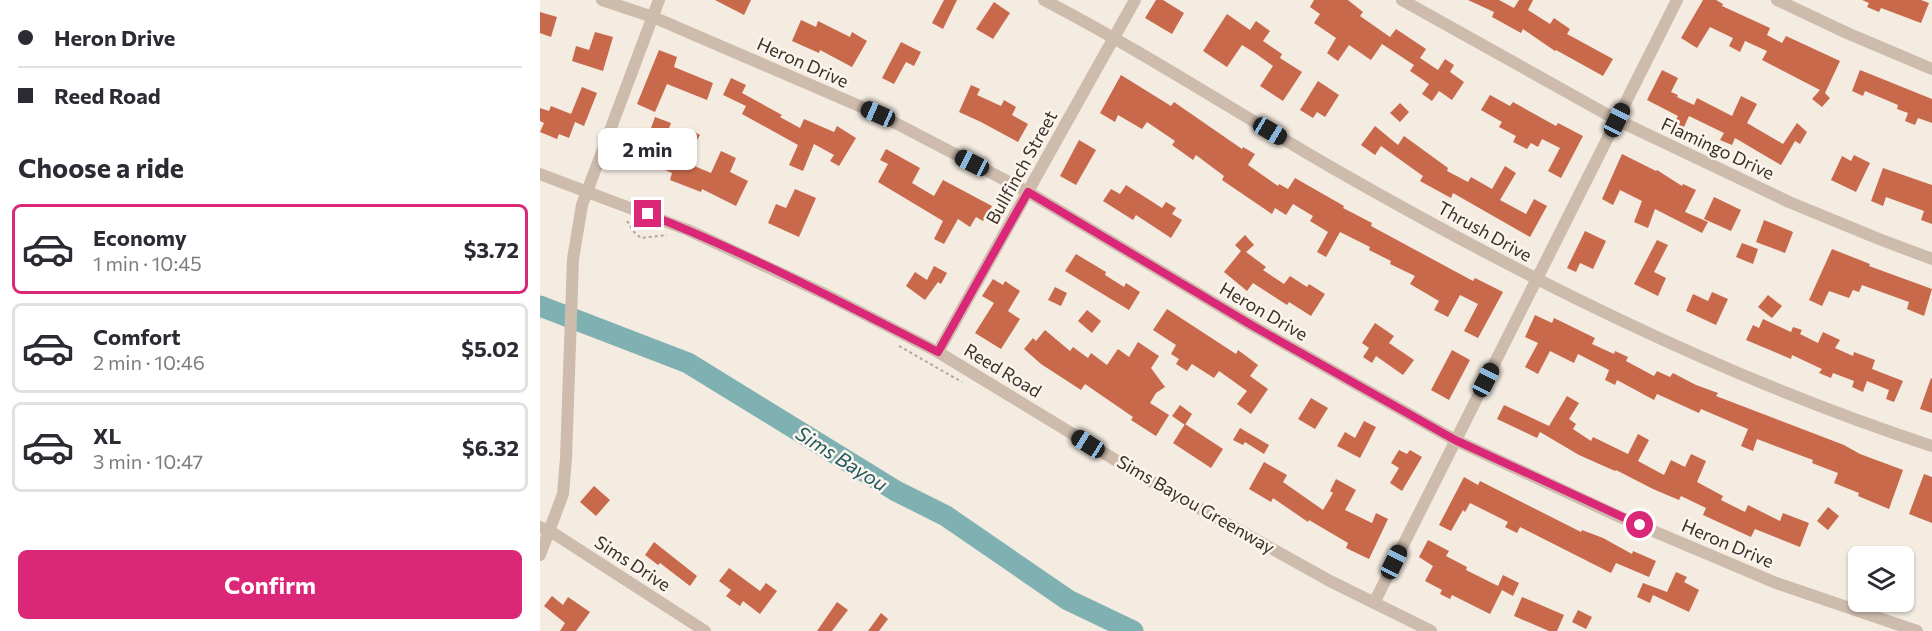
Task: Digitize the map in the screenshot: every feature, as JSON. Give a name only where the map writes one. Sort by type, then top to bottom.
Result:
[{"type":"street","name":"Heron Drive","points":[[602,0],[653,17],[878,114],[1028,192],[1253,326],[1455,440],[1620,517],[1766,578],[1917,631]]},
{"type":"street","points":[[540,555],[545,529],[563,494],[573,259],[582,209],[659,0]]},
{"type":"street","name":"Thrush Drive","points":[[1044,0],[1114,37],[1329,166],[1537,280],[1674,345],[1779,390],[1932,446]]},
{"type":"street","name":"Bullfinch Street","points":[[938,352],[1135,0]]},
{"type":"street","name":"Flamingo Drive","points":[[1402,0],[1617,120],[1789,202],[1932,259]]},
{"type":"street","points":[[1374,603],[1677,0]]},
{"type":"street","points":[[1777,0],[1932,69]]},
{"type":"street","name":"Reed Road","points":[[540,174],[688,230],[825,294],[938,352],[1145,478],[1374,603],[1431,631]]},
{"type":"street","name":"Sims Drive","points":[[545,529],[705,631]]},
{"type":"path","points":[[626,218],[634,232],[641,238],[672,235]]},
{"type":"path","points":[[893,343],[965,384]]},
{"type":"building","points":[[715,0],[751,0],[744,15]]},
{"type":"building","points":[[944,0],[957,0],[943,29],[932,23]]},
{"type":"building","points":[[1156,0],[1163,0],[1184,13],[1172,34],[1145,18]]},
{"type":"building","points":[[1314,0],[1348,0],[1363,12],[1360,16],[1390,37],[1396,29],[1426,49],[1420,58],[1438,70],[1445,59],[1454,65],[1450,72],[1464,82],[1452,100],[1439,91],[1432,101],[1422,94],[1429,84],[1410,71],[1414,65],[1382,44],[1371,60],[1349,45],[1338,61],[1327,53],[1336,38],[1314,23],[1320,14],[1310,7]]},
{"type":"building","points":[[1468,0],[1499,0],[1514,8],[1519,0],[1533,0],[1528,10],[1550,24],[1554,18],[1570,29],[1567,34],[1613,59],[1603,76],[1555,51],[1523,29],[1521,33],[1492,17],[1494,12]]},
{"type":"building","points":[[1703,0],[1716,0],[1723,4],[1722,6],[1770,28],[1767,35],[1782,43],[1786,36],[1840,61],[1825,93],[1830,98],[1822,107],[1812,99],[1820,90],[1762,60],[1767,51],[1745,41],[1740,52],[1729,46],[1733,38],[1710,27],[1697,48],[1681,38]]},
{"type":"building","points":[[1862,0],[1921,0],[1929,3],[1921,23],[1881,8],[1879,12],[1867,7],[1869,3]]},
{"type":"building","points":[[994,2],[1010,13],[993,39],[976,29]]},
{"type":"building","points":[[540,12],[557,17],[551,37],[540,33]]},
{"type":"building","points":[[1227,14],[1250,30],[1256,21],[1270,31],[1263,41],[1282,54],[1280,58],[1302,72],[1283,101],[1260,86],[1273,66],[1255,53],[1242,45],[1227,67],[1203,51]]},
{"type":"building","points":[[801,20],[816,27],[818,21],[850,37],[852,32],[867,41],[852,67],[820,50],[819,53],[792,41]]},
{"type":"building","points":[[595,32],[613,37],[603,71],[572,61],[576,46],[589,50]]},
{"type":"building","points":[[901,42],[921,52],[914,66],[906,62],[894,84],[882,78]]},
{"type":"building","points":[[659,50],[677,57],[674,67],[713,83],[707,100],[667,84],[655,112],[637,104]]},
{"type":"building","points":[[1662,70],[1678,78],[1671,92],[1694,105],[1697,98],[1732,116],[1741,96],[1757,104],[1747,123],[1783,144],[1797,123],[1807,132],[1800,144],[1795,141],[1781,165],[1735,138],[1732,145],[1720,140],[1724,133],[1689,116],[1683,129],[1674,124],[1678,116],[1647,100]]},
{"type":"building","points":[[1860,70],[1932,99],[1932,123],[1918,118],[1915,125],[1905,121],[1908,113],[1897,109],[1898,105],[1865,91],[1863,96],[1852,91]]},
{"type":"building","points":[[1121,75],[1171,106],[1174,102],[1242,149],[1243,147],[1255,154],[1248,165],[1278,186],[1279,184],[1288,189],[1295,178],[1372,223],[1371,226],[1473,281],[1475,278],[1503,292],[1478,338],[1464,331],[1478,304],[1460,295],[1448,317],[1434,310],[1439,301],[1410,284],[1415,276],[1390,264],[1391,261],[1369,250],[1370,247],[1340,232],[1326,257],[1317,252],[1328,232],[1310,221],[1313,216],[1293,204],[1286,215],[1275,208],[1272,214],[1222,180],[1224,176],[1196,155],[1193,160],[1172,145],[1175,141],[1147,122],[1142,129],[1118,115],[1115,122],[1100,113]]},
{"type":"building","points":[[731,78],[746,85],[742,93],[782,115],[780,117],[800,128],[804,119],[834,132],[837,126],[856,138],[839,166],[830,161],[834,155],[814,144],[803,171],[789,165],[798,145],[742,114],[746,106],[723,95]]},
{"type":"building","points":[[1318,81],[1339,95],[1325,117],[1317,112],[1313,118],[1300,110]]},
{"type":"building","points":[[971,85],[980,89],[977,95],[1001,106],[1004,100],[1016,107],[1012,115],[1028,124],[1018,142],[959,112]]},
{"type":"building","points":[[582,87],[597,93],[584,126],[575,122],[569,138],[559,134],[557,139],[540,132],[544,123],[540,121],[540,108],[549,111],[551,106],[571,114]]},
{"type":"building","points":[[1490,95],[1510,106],[1513,102],[1556,126],[1558,123],[1583,136],[1561,178],[1548,171],[1560,148],[1542,139],[1538,147],[1531,143],[1527,149],[1513,142],[1516,136],[1499,127],[1502,122],[1481,110]]},
{"type":"building","points":[[1400,103],[1409,112],[1400,122],[1390,113]]},
{"type":"building","points":[[655,117],[671,123],[655,166],[633,157],[641,136],[647,139]]},
{"type":"building","points":[[1375,126],[1398,145],[1404,136],[1448,168],[1447,171],[1468,182],[1471,177],[1492,189],[1505,166],[1516,173],[1500,200],[1526,214],[1534,199],[1547,206],[1530,237],[1453,193],[1451,198],[1420,181],[1423,176],[1381,146],[1375,155],[1361,145]]},
{"type":"building","points":[[688,128],[700,135],[688,156],[694,158],[692,165],[711,173],[721,151],[736,158],[730,172],[748,181],[736,206],[702,189],[701,192],[670,180],[672,173],[663,169]]},
{"type":"building","points":[[1079,140],[1096,150],[1076,185],[1060,176]]},
{"type":"building","points":[[886,149],[920,168],[912,183],[934,196],[943,180],[992,206],[983,221],[976,217],[970,227],[958,219],[944,244],[934,239],[943,221],[878,182],[888,164],[880,160]]},
{"type":"building","points":[[1622,154],[1657,170],[1682,186],[1683,184],[1696,190],[1685,212],[1708,222],[1702,233],[1655,209],[1648,228],[1634,222],[1642,201],[1620,190],[1613,205],[1602,199]]},
{"type":"building","points":[[1854,155],[1870,163],[1856,192],[1831,180],[1842,156],[1851,161]]},
{"type":"building","points":[[1883,168],[1932,185],[1932,224],[1921,220],[1924,211],[1886,197],[1883,206],[1871,201]]},
{"type":"building","points":[[1126,185],[1162,208],[1166,202],[1176,208],[1172,214],[1182,220],[1171,238],[1136,215],[1133,220],[1103,201],[1111,189],[1120,194]]},
{"type":"building","points":[[795,189],[816,198],[799,237],[768,223],[776,204],[786,208]]},
{"type":"building","points":[[1714,197],[1741,210],[1731,231],[1704,219]]},
{"type":"building","points":[[1764,220],[1793,232],[1785,253],[1756,242]]},
{"type":"building","points":[[1585,231],[1606,241],[1593,269],[1580,263],[1576,272],[1567,268]]},
{"type":"building","points":[[1245,235],[1254,245],[1246,252],[1266,267],[1263,270],[1284,284],[1290,276],[1307,287],[1309,284],[1325,294],[1311,316],[1289,302],[1287,305],[1253,283],[1247,291],[1224,272],[1241,251],[1235,245]]},
{"type":"building","points":[[1657,240],[1668,245],[1654,272],[1666,278],[1658,296],[1634,284]]},
{"type":"building","points":[[1742,243],[1758,249],[1753,264],[1736,257]]},
{"type":"building","points":[[1832,249],[1870,264],[1869,266],[1932,289],[1924,316],[1907,309],[1909,302],[1862,285],[1859,292],[1853,290],[1849,298],[1829,291],[1822,306],[1809,300]]},
{"type":"building","points":[[1076,254],[1106,272],[1105,275],[1124,287],[1126,283],[1140,292],[1129,310],[1065,271]]},
{"type":"building","points":[[934,266],[947,273],[941,284],[938,282],[925,300],[906,286],[915,272],[927,280]]},
{"type":"building","points":[[993,279],[1003,285],[1005,281],[1020,291],[1008,311],[1020,319],[1001,349],[975,333],[994,303],[982,296]]},
{"type":"building","points":[[1055,287],[1067,293],[1061,306],[1048,300]]},
{"type":"building","points":[[1712,292],[1728,299],[1716,325],[1686,311],[1693,294],[1708,301]]},
{"type":"building","points":[[1768,295],[1782,306],[1772,318],[1758,307]]},
{"type":"building","points":[[1167,309],[1236,354],[1238,350],[1258,365],[1250,376],[1268,389],[1251,414],[1237,404],[1247,391],[1219,371],[1214,378],[1192,364],[1187,371],[1176,364],[1179,359],[1171,354],[1176,345],[1153,330]]},
{"type":"building","points":[[1087,310],[1101,321],[1092,333],[1078,321]]},
{"type":"building","points":[[1535,315],[1552,323],[1554,318],[1595,338],[1592,344],[1614,354],[1615,351],[1628,357],[1626,361],[1654,376],[1657,371],[1670,377],[1673,373],[1718,393],[1716,396],[1903,470],[1889,509],[1834,483],[1838,473],[1812,463],[1813,460],[1757,439],[1753,451],[1741,446],[1748,429],[1701,409],[1699,413],[1657,394],[1654,400],[1617,380],[1615,385],[1605,380],[1609,370],[1578,354],[1574,363],[1550,351],[1538,374],[1525,367],[1538,343],[1525,337]]},
{"type":"building","points":[[1763,319],[1791,332],[1793,327],[1802,330],[1800,334],[1818,343],[1823,332],[1840,340],[1835,348],[1853,356],[1854,352],[1875,360],[1872,369],[1903,381],[1894,402],[1886,399],[1889,390],[1867,381],[1863,392],[1852,387],[1854,381],[1833,373],[1831,378],[1819,373],[1822,369],[1792,355],[1791,359],[1746,340],[1753,325],[1759,328]]},
{"type":"building","points":[[1375,323],[1394,336],[1389,343],[1414,360],[1403,375],[1376,356],[1372,363],[1363,357],[1369,348],[1362,343]]},
{"type":"building","points":[[1045,330],[1070,351],[1073,347],[1088,358],[1091,353],[1107,365],[1118,349],[1129,357],[1138,342],[1159,356],[1151,368],[1165,387],[1156,393],[1150,403],[1169,415],[1156,436],[1131,420],[1133,417],[1085,384],[1081,390],[1041,364],[1024,349],[1033,338],[1036,341]]},
{"type":"building","points":[[1452,350],[1470,360],[1449,400],[1431,390]]},
{"type":"building","points":[[1932,379],[1932,413],[1920,409]]},
{"type":"building","points":[[1567,396],[1579,403],[1569,419],[1576,424],[1573,429],[1591,441],[1593,437],[1628,454],[1638,434],[1649,440],[1638,461],[1664,475],[1671,460],[1685,467],[1691,454],[1706,461],[1697,482],[1723,496],[1721,500],[1745,512],[1748,505],[1780,521],[1783,513],[1809,523],[1800,547],[1755,529],[1751,537],[1703,515],[1706,508],[1681,496],[1679,500],[1653,489],[1616,470],[1579,455],[1540,432],[1537,438],[1497,419],[1504,405],[1549,426]]},
{"type":"building","points":[[1311,398],[1328,408],[1315,429],[1298,419]]},
{"type":"building","points":[[1180,405],[1192,414],[1185,425],[1172,416]]},
{"type":"building","points":[[1364,421],[1376,427],[1360,458],[1337,446],[1345,432],[1355,438]]},
{"type":"building","points":[[1185,424],[1223,449],[1211,468],[1173,443]]},
{"type":"building","points":[[1240,428],[1269,445],[1264,454],[1245,442],[1243,445],[1233,440]]},
{"type":"building","points":[[1399,450],[1407,454],[1410,450],[1422,457],[1402,491],[1390,483],[1399,468],[1391,463]]},
{"type":"building","points":[[1264,462],[1287,475],[1283,482],[1323,510],[1333,493],[1330,491],[1336,479],[1356,490],[1345,510],[1372,523],[1376,513],[1388,519],[1369,559],[1346,548],[1348,543],[1309,520],[1308,522],[1273,498],[1271,502],[1249,489]]},
{"type":"building","points":[[1924,474],[1932,477],[1932,523],[1909,514]]},
{"type":"building","points":[[1464,477],[1478,485],[1480,481],[1581,532],[1582,530],[1603,538],[1632,554],[1633,551],[1656,561],[1649,577],[1616,563],[1611,573],[1520,527],[1517,533],[1505,527],[1508,522],[1470,503],[1465,512],[1463,510],[1451,531],[1439,525]]},
{"type":"building","points":[[594,486],[610,500],[596,516],[580,502]]},
{"type":"building","points":[[1828,507],[1839,516],[1828,530],[1817,521]]},
{"type":"building","points":[[1428,540],[1449,551],[1446,556],[1467,567],[1466,570],[1498,586],[1503,575],[1519,583],[1513,596],[1502,590],[1490,614],[1452,595],[1450,599],[1440,594],[1442,590],[1425,581],[1433,566],[1419,557]]},
{"type":"building","points":[[654,542],[697,576],[690,586],[660,563],[658,565],[645,555]]},
{"type":"building","points":[[729,568],[760,591],[766,583],[777,591],[760,614],[743,601],[740,606],[726,596],[731,590],[719,581]]},
{"type":"building","points":[[1676,572],[1687,577],[1684,582],[1699,590],[1689,612],[1653,595],[1650,603],[1637,597],[1643,583],[1667,592]]},
{"type":"building","points":[[552,596],[563,605],[568,597],[590,612],[576,631],[560,631],[565,623],[544,606]]},
{"type":"building","points":[[1522,597],[1564,615],[1557,631],[1549,631],[1514,616]]},
{"type":"building","points":[[837,602],[848,610],[832,631],[817,631]]},
{"type":"building","points":[[1578,610],[1592,617],[1586,629],[1572,622]]},
{"type":"building","points":[[881,613],[888,619],[879,631],[868,631]]},
{"type":"waterway","name":"Sims Bayou","points":[[540,306],[688,363],[896,491],[946,516],[1068,600],[1133,631]]},
{"type":"route","points":[[648,214],[688,230],[825,294],[938,352],[1028,192],[1253,326],[1455,440],[1640,525]]}]
